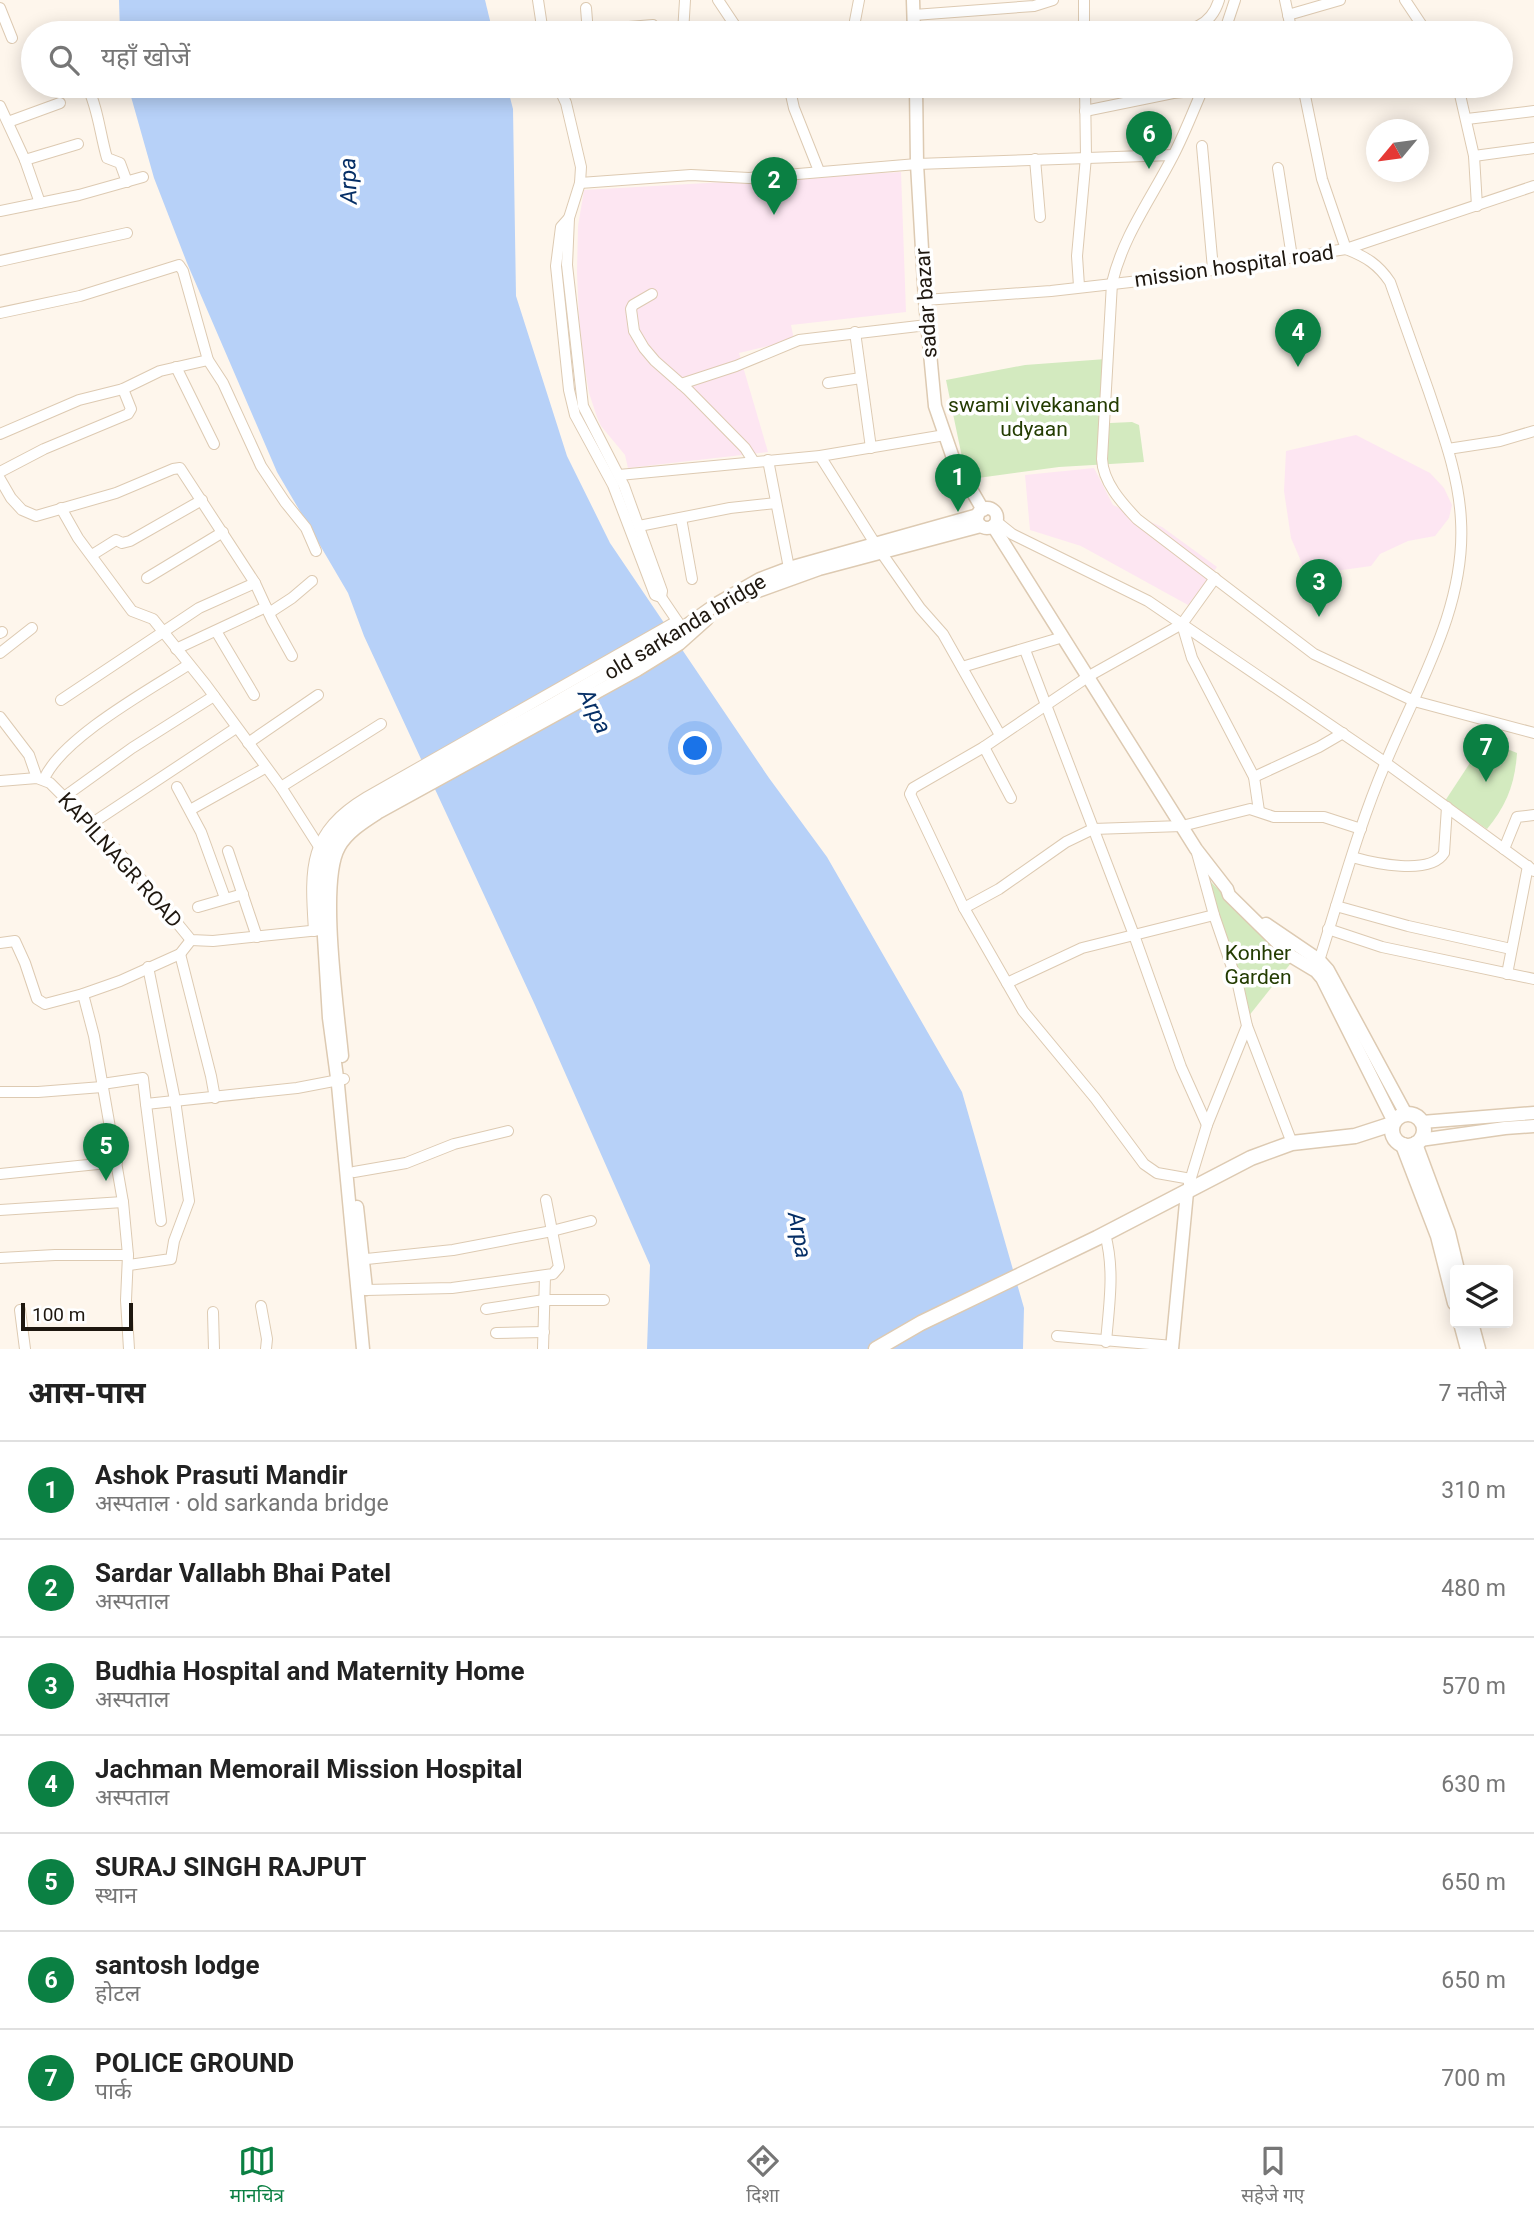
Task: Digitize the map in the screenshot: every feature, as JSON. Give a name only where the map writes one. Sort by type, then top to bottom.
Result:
[{"type":"highway","points":[[876,1349],[921,1323],[1101,1236],[1189,1185],[1251,1158],[1292,1143],[1355,1136],[1409,1143],[1423,1135],[1422,1122],[1412,1114],[1355,1136]]},
{"type":"highway","points":[[1397,1120],[1392,1132],[1409,1143],[1448,1233],[1456,1265]]},
{"type":"highway","points":[[1409,1143],[1450,1284]]},
{"type":"highway","points":[[1462,1328],[1468,1349]]},
{"type":"highway","points":[[1472,1328],[1478,1349]]},
{"type":"main road","points":[[913,0],[914,21]]},
{"type":"main road","name":"sadar bazar","points":[[916,98],[925,300],[935,406],[953,458],[986,520],[1089,676],[1196,849],[1227,889],[1318,966]]},
{"type":"main road","name":"old sarkanda bridge","points":[[341,1079],[328,1018],[321,888],[323,864],[329,845],[351,817],[412,787],[678,632],[718,603],[760,579],[789,568],[879,549],[986,520]]},
{"type":"main road","points":[[678,632],[746,595],[879,549]]},
{"type":"main road","points":[[1318,966],[1397,1120]]},
{"type":"main road","points":[[341,1079],[354,1172],[363,1349]]},
{"type":"main road","points":[[341,1079],[358,1260],[366,1290],[372,1349]]},
{"type":"main road","points":[[1422,1122],[1534,1113]]},
{"type":"main road","points":[[1409,1143],[1534,1126]]},
{"type":"main road","points":[[1172,1348],[1189,1185]]},
{"type":"street","points":[[538,0],[541,21]]},
{"type":"street","points":[[684,21],[685,0]]},
{"type":"street","points":[[718,0],[732,21]]},
{"type":"street","points":[[855,21],[859,0]]},
{"type":"street","points":[[956,0],[958,12]]},
{"type":"street","points":[[914,15],[1053,0]]},
{"type":"street","points":[[1084,0],[1084,21]]},
{"type":"street","points":[[1206,21],[1219,0]]},
{"type":"street","points":[[1228,21],[1235,0]]},
{"type":"street","points":[[1285,0],[1289,21]]},
{"type":"street","points":[[1288,15],[1340,0]]},
{"type":"street","points":[[1405,0],[1419,21]]},
{"type":"street","points":[[0,8],[12,38]]},
{"type":"street","points":[[586,8],[587,21]]},
{"type":"street","points":[[92,98],[107,158],[120,163],[127,182]]},
{"type":"street","points":[[0,943],[12,940],[16,943],[40,1003],[45,1004],[83,994],[180,954],[194,940],[323,930],[312,877],[318,845],[340,817],[356,803],[678,632],[661,597],[662,591],[619,475],[588,417],[581,396],[567,265],[569,218],[580,183],[581,167],[564,98]]},
{"type":"street","points":[[792,98],[819,171]]},
{"type":"street","points":[[1079,286],[1077,256],[1086,157],[1085,98]]},
{"type":"street","points":[[1085,111],[1148,98]]},
{"type":"street","points":[[1199,98],[1173,155],[1124,244],[1112,284],[1102,459],[1104,472],[1118,496],[1137,519],[1314,654],[1414,701],[1534,733]]},
{"type":"street","points":[[1305,98],[1322,179],[1346,249],[1370,259],[1381,268],[1390,282],[1448,449],[1461,517],[1459,578],[1414,701],[1385,762],[1318,966]]},
{"type":"street","points":[[1461,98],[1474,156],[1477,206]]},
{"type":"street","points":[[8,122],[60,103]]},
{"type":"street","points":[[0,106],[25,160],[40,203]]},
{"type":"street","points":[[1467,120],[1534,111]]},
{"type":"street","points":[[25,160],[78,144]]},
{"type":"street","points":[[1202,146],[1213,269]]},
{"type":"street","points":[[1474,156],[1534,148]]},
{"type":"street","points":[[580,183],[691,175],[749,178],[917,164],[1173,155]]},
{"type":"street","points":[[1035,159],[1040,217]]},
{"type":"street","points":[[1278,169],[1292,257]]},
{"type":"street","points":[[0,212],[143,177]]},
{"type":"street","name":"mission hospital road","points":[[925,300],[1051,291],[1148,280],[1346,249],[1533,190]]},
{"type":"street","points":[[569,218],[561,228],[556,266],[572,405],[580,428],[617,495],[655,595],[661,597]]},
{"type":"street","points":[[0,261],[127,233]]},
{"type":"street","points":[[0,313],[80,296],[179,265],[208,360],[223,383],[261,466],[277,492],[306,528],[316,551]]},
{"type":"street","points":[[652,294],[631,309],[634,331],[654,361],[745,447],[754,462]]},
{"type":"street","points":[[681,384],[736,366],[788,343],[855,332],[928,325]]},
{"type":"street","points":[[855,332],[871,449]]},
{"type":"street","points":[[0,434],[79,400],[123,389],[160,371],[208,360]]},
{"type":"street","points":[[176,367],[214,444]]},
{"type":"street","points":[[828,383],[861,378]]},
{"type":"street","points":[[0,472],[44,449],[128,414],[131,409],[123,389]]},
{"type":"street","points":[[1448,449],[1500,441],[1534,431]]},
{"type":"street","points":[[619,475],[820,456],[945,435]]},
{"type":"street","points":[[820,456],[879,549],[920,608],[943,634],[1000,735]]},
{"type":"street","points":[[768,460],[789,568]]},
{"type":"street","points":[[0,478],[11,498],[29,514],[41,515],[116,493],[177,467],[183,471],[255,583],[292,656]]},
{"type":"street","points":[[92,555],[116,540],[125,543],[130,541],[202,500]]},
{"type":"street","points":[[639,526],[742,506],[776,503]]},
{"type":"street","points":[[61,508],[78,538],[132,611],[153,619],[214,696],[281,787],[318,845]]},
{"type":"street","points":[[681,518],[692,579]]},
{"type":"street","points":[[986,520],[1148,601],[1385,762],[1531,868],[1507,974]]},
{"type":"street","points":[[147,578],[223,532]]},
{"type":"street","points":[[1215,578],[1182,624],[1089,676],[984,747],[913,788],[910,794],[964,908],[1023,1011],[1094,1098],[1138,1158],[1157,1172],[1189,1185],[1206,1125],[1247,1026]]},
{"type":"street","points":[[176,649],[292,598],[312,580]]},
{"type":"street","points":[[61,700],[199,608],[255,583]]},
{"type":"street","points":[[1182,624],[1192,658],[1254,777],[1259,811]]},
{"type":"street","points":[[0,653],[32,628]]},
{"type":"street","points":[[216,631],[254,695]]},
{"type":"street","points":[[962,667],[1063,637]]},
{"type":"street","points":[[1025,650],[1134,934],[1181,1067],[1206,1125]]},
{"type":"street","points":[[0,717],[29,755],[40,779],[93,728],[188,665]]},
{"type":"street","points":[[248,743],[318,695]]},
{"type":"street","points":[[64,797],[132,748],[214,696]]},
{"type":"street","points":[[281,787],[381,724]]},
{"type":"street","points":[[91,824],[236,728]]},
{"type":"street","points":[[1254,777],[1343,733]]},
{"type":"street","points":[[984,747],[1011,798]]},
{"type":"street","points":[[190,810],[265,768]]},
{"type":"street","name":"KAPILNAGR ROAD","points":[[0,781],[40,779],[64,797],[118,852],[194,940]]},
{"type":"street","points":[[177,787],[201,832],[225,898]]},
{"type":"street","points":[[1352,857],[1394,866],[1423,864],[1440,859],[1444,853],[1447,807]]},
{"type":"street","points":[[964,908],[999,889],[1066,842],[1093,829],[1182,827],[1245,810],[1259,811],[1274,817],[1324,817],[1361,829]]},
{"type":"street","points":[[1504,849],[1517,817],[1520,814],[1534,815]]},
{"type":"street","points":[[1196,849],[1214,915],[1238,985],[1247,1026],[1292,1143]]},
{"type":"street","points":[[228,850],[257,937]]},
{"type":"street","points":[[198,907],[243,894]]},
{"type":"street","points":[[1336,906],[1408,926],[1511,949]]},
{"type":"street","points":[[1007,983],[1082,948],[1214,915]]},
{"type":"street","points":[[1328,929],[1382,947],[1534,979]]},
{"type":"street","points":[[180,954],[215,1098]]},
{"type":"street","points":[[0,1258],[55,1255],[129,1260],[171,1259],[174,1241],[189,1201],[175,1100],[148,967]]},
{"type":"street","points":[[83,994],[94,1036],[117,1163],[129,1260],[126,1300],[129,1349]]},
{"type":"street","points":[[0,1092],[38,1093],[102,1086],[143,1078],[161,1221]]},
{"type":"street","points":[[146,1104],[297,1088],[341,1079]]},
{"type":"street","points":[[354,1172],[406,1163],[454,1144],[508,1132]]},
{"type":"street","points":[[0,1174],[117,1163]]},
{"type":"street","points":[[366,1290],[452,1288],[554,1274],[559,1267],[546,1200]]},
{"type":"street","points":[[0,1210],[122,1202]]},
{"type":"street","points":[[358,1260],[453,1250],[591,1221]]},
{"type":"street","points":[[1101,1236],[1111,1264],[1112,1277],[1106,1342]]},
{"type":"street","points":[[543,1349],[545,1276]]},
{"type":"street","points":[[486,1309],[544,1300],[604,1300]]},
{"type":"street","points":[[261,1306],[267,1339],[266,1349]]},
{"type":"street","points":[[20,1310],[25,1349]]},
{"type":"street","points":[[214,1312],[214,1349]]},
{"type":"street","points":[[496,1333],[544,1332]]},
{"type":"street","points":[[1057,1336],[1172,1348]]},
{"type":"shaded area","points":[[901,172],[906,312],[791,325],[794,340],[739,353],[768,452],[628,468],[625,455],[601,426],[597,417],[584,364],[577,272],[578,226],[584,190]]},
{"type":"shaded area","points":[[1356,435],[1430,473],[1444,488],[1452,505],[1449,518],[1435,536],[1408,541],[1380,554],[1371,566],[1307,575],[1291,538],[1284,491],[1286,451]]},
{"type":"shaded area","points":[[1094,468],[1113,505],[1162,527],[1217,567],[1188,605],[1081,546],[1030,530],[1025,475]]},
{"type":"green space","name":"swami vivekanand udyaan","points":[[1106,359],[1110,423],[1132,422],[1139,425],[1144,462],[1059,467],[978,478],[963,462],[946,380],[1025,365]]},
{"type":"green space","points":[[1485,740],[1517,753],[1509,793],[1487,829],[1445,801]]},
{"type":"green space","name":"Konher Garden","points":[[1206,877],[1291,963],[1248,1017]]},
{"type":"water","points":[[119,0],[485,0],[490,21],[120,21]]},
{"type":"water","name":"Arpa","points":[[131,98],[510,98],[513,109],[516,296],[567,456],[610,543],[769,778],[827,857],[962,1092],[1024,1308],[1023,1349],[647,1349],[650,1265],[535,1005],[364,636],[348,593],[277,472],[187,263],[154,178]]},
{"type":"place","name":"santosh lodge","points":[[1149,169]]},
{"type":"place","name":"Sardar Vallabh Bhai Patel","points":[[774,215]]},
{"type":"place","name":"Jachman Memorail Mission Hospital","points":[[1298,367]]},
{"type":"place","name":"Ashok Prasuti Mandir","points":[[958,512]]},
{"type":"place","name":"Budhia Hospital and Maternity Home","points":[[1319,617]]},
{"type":"place","name":"POLICE GROUND","points":[[1486,782]]},
{"type":"place","name":"SURAJ SINGH RAJPUT","points":[[106,1181]]}]
